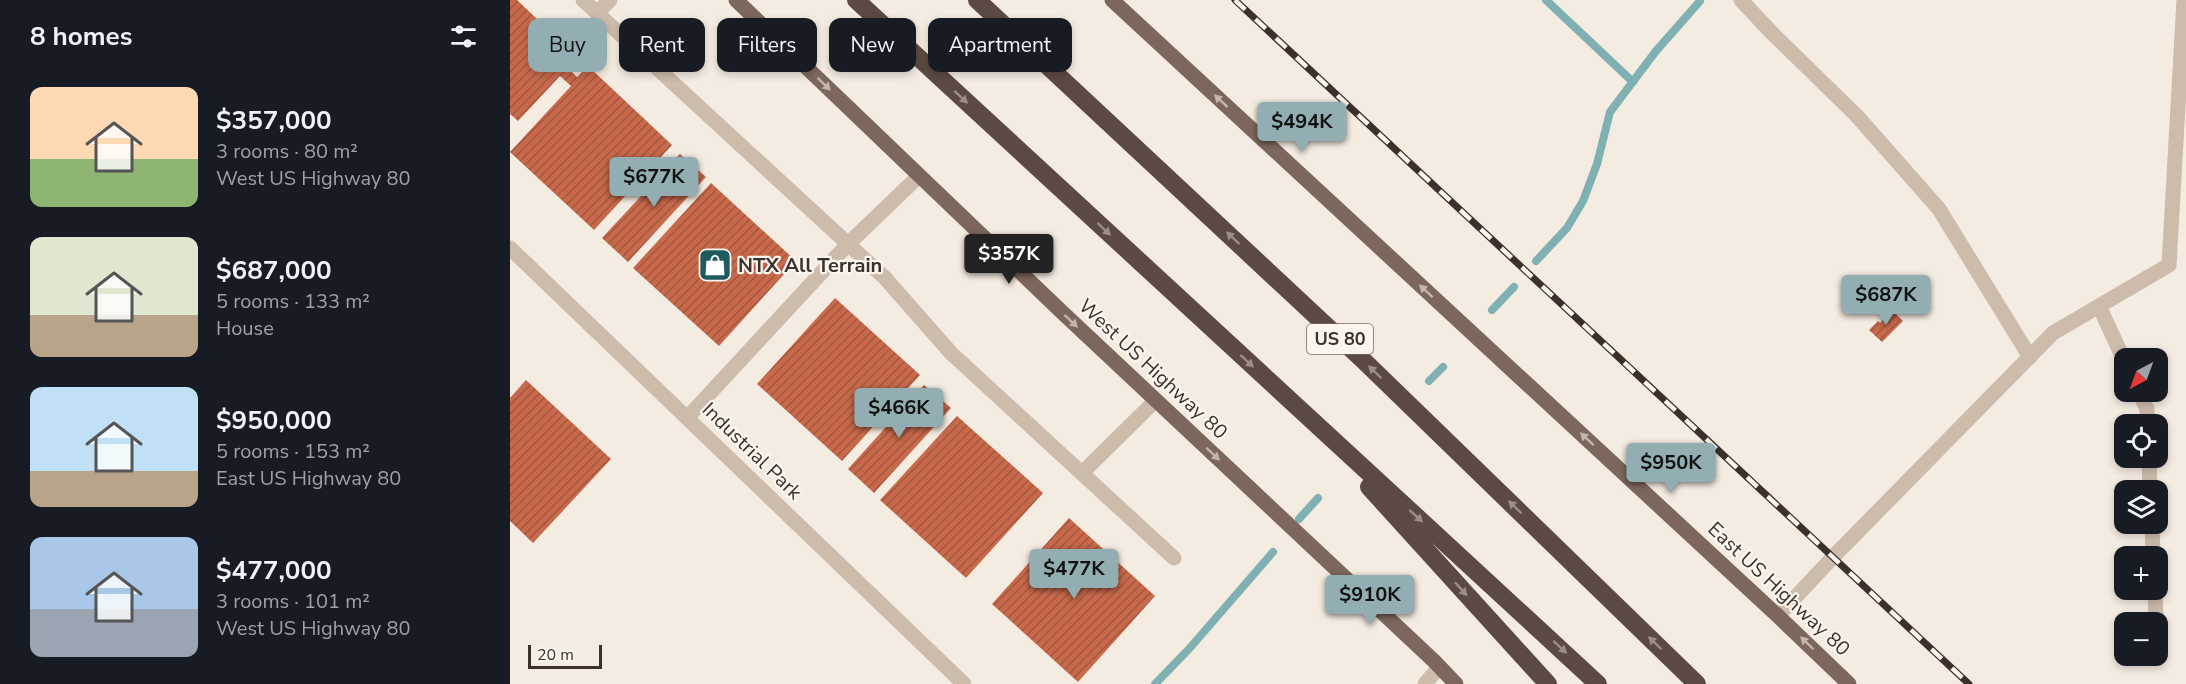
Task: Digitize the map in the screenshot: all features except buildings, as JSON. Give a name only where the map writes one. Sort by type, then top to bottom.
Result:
[{"type":"highway","points":[[856,0],[1598,684]]},
{"type":"highway","name":"US 80","points":[[977,0],[1363,360],[1697,684]]},
{"type":"highway","points":[[1295,405],[1548,684]]},
{"type":"main road","name":"West US Highway 80","points":[[736,0],[1439,667]]},
{"type":"main road","name":"East US Highway 80","points":[[1112,0],[1849,684]]},
{"type":"main road","points":[[1439,667],[1456,684]]},
{"type":"lane","points":[[583,0],[885,278],[951,353],[1174,558]]},
{"type":"lane","points":[[597,13],[610,0]]},
{"type":"lane","points":[[1742,0],[1857,116],[1939,209],[2030,357]]},
{"type":"lane","points":[[1778,616],[2053,333],[2169,265],[2184,0]]},
{"type":"lane","points":[[687,418],[848,244],[919,176]]},
{"type":"lane","name":"Industrial Park","points":[[510,248],[964,684]]},
{"type":"lane","points":[[2099,306],[2118,348]]},
{"type":"lane","points":[[1082,473],[1155,400]]},
{"type":"lane","points":[[1425,684],[1439,667]]},
{"type":"waterway","points":[[1546,0],[1633,82]]},
{"type":"waterway","points":[[1536,261],[1567,228],[1583,201],[1597,164],[1610,112],[1656,51],[1700,1]]},
{"type":"waterway","points":[[1492,310],[1514,287]]},
{"type":"waterway","points":[[1429,381],[1443,367]]},
{"type":"waterway","points":[[1299,519],[1318,498]]},
{"type":"waterway","points":[[1155,684],[1189,649],[1273,552]]},
{"type":"railway","points":[[1235,0],[1969,684]]},
{"type":"place","name":"NTX All Terrain","points":[[715,265]]}]
